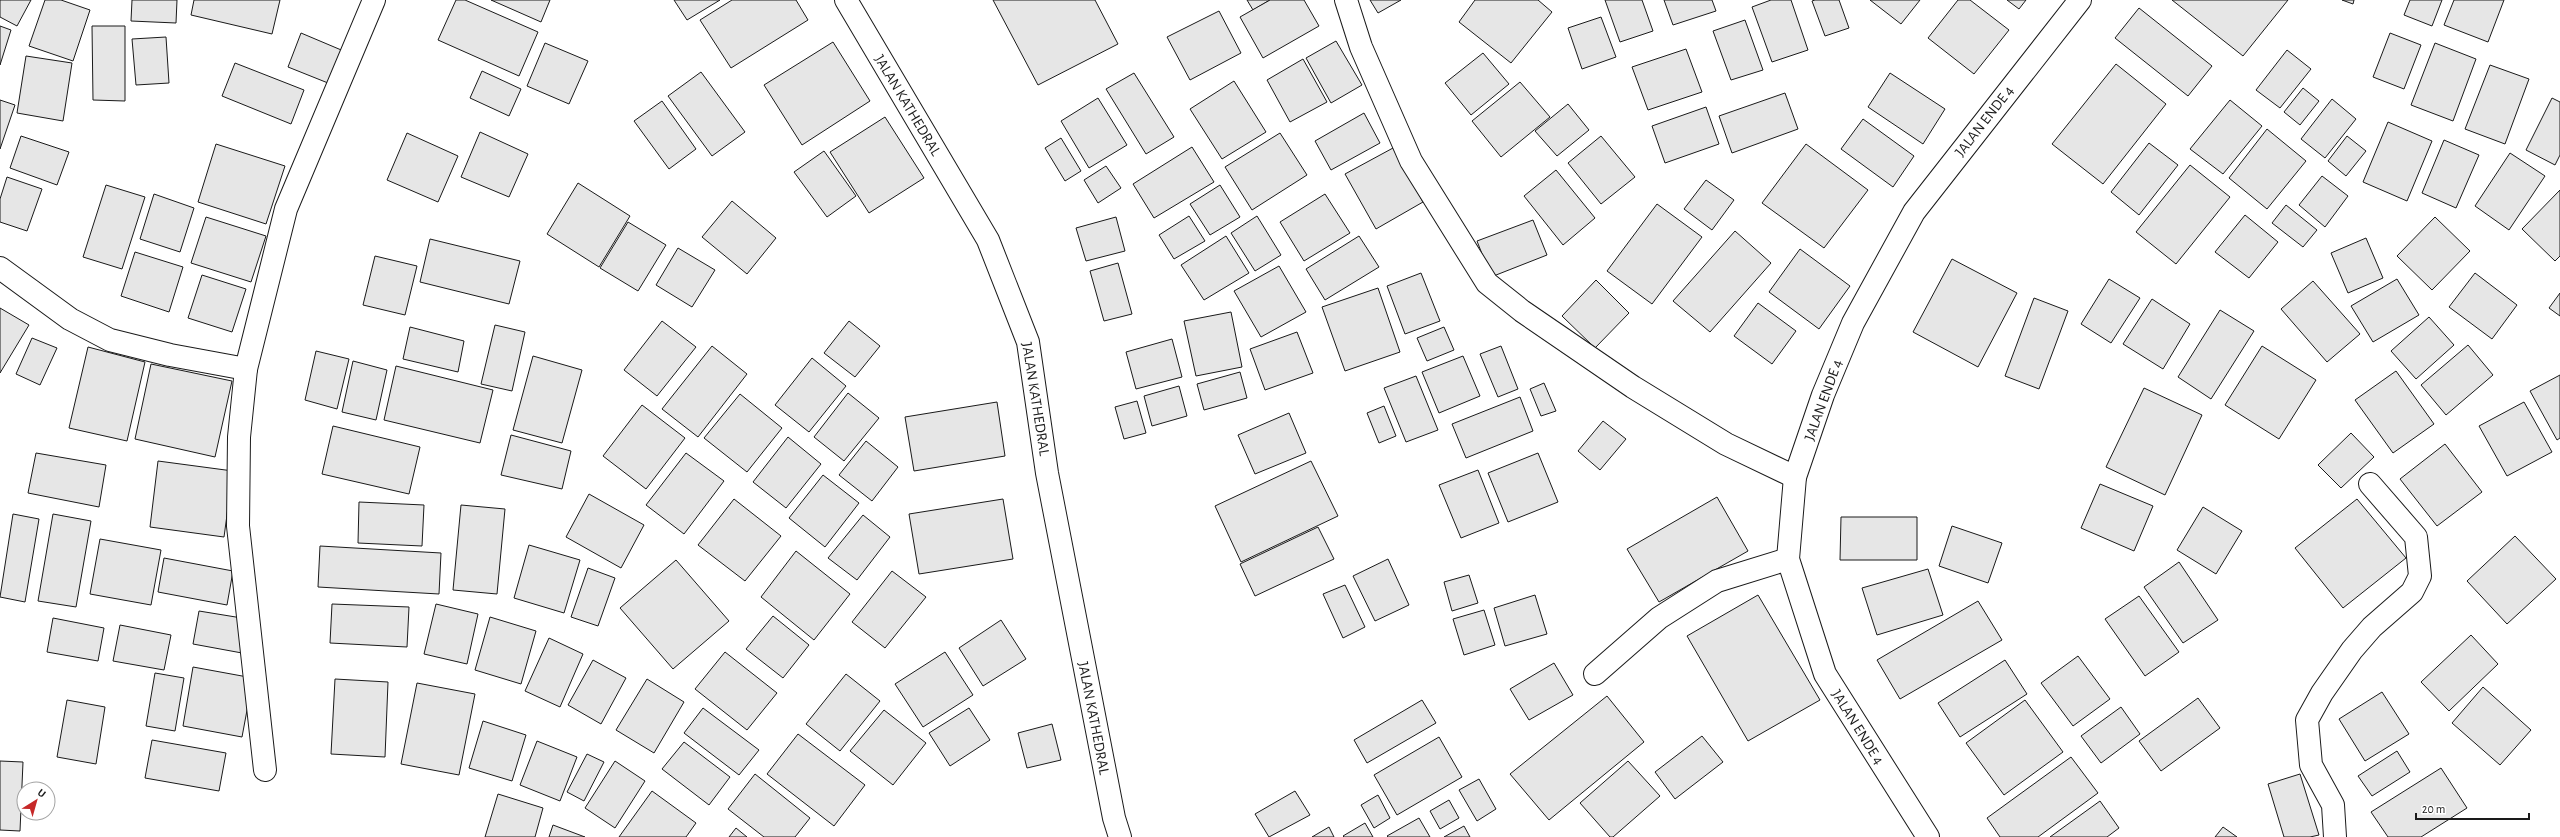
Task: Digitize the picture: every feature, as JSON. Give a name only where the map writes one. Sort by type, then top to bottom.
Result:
[{"type":"main road","points":[[265,770],[238,526],[239,437],[246,369],[286,209],[374,0]]},
{"type":"main road","name":"JALAN KATHEDRAL","points":[[846,0],[988,240],[1028,342],[1048,473],[1114,818],[1120,837]]},
{"type":"main road","points":[[1346,0],[1361,47],[1411,161],[1486,283],[1522,311],[1633,387],[1726,444],[1795,477]]},
{"type":"main road","name":"JALAN ENDE 4","points":[[1928,837],[1825,674],[1788,559],[1795,477],[1823,395],[1853,323],[1914,212],[2080,0]]},
{"type":"main road","points":[[0,268],[70,319],[110,340],[170,355],[246,369]]},
{"type":"main road","points":[[2334,837],[2333,805],[2311,765],[2307,720],[2322,693],[2352,650],[2372,627],[2412,592],[2420,576],[2416,537],[2370,484]]},
{"type":"main road","points":[[1595,674],[1659,618],[1717,581],[1788,559]]},
{"type":"building","points":[[0,0],[31,0],[17,26],[0,17]]},
{"type":"building","points":[[45,0],[61,0],[90,10],[73,61],[29,46]]},
{"type":"building","points":[[132,0],[177,0],[176,23],[131,21]]},
{"type":"building","points":[[194,0],[280,0],[272,34],[191,15]]},
{"type":"building","points":[[456,0],[465,0],[538,32],[519,76],[438,40]]},
{"type":"building","points":[[491,0],[550,0],[541,22]]},
{"type":"building","points":[[674,0],[720,0],[687,20]]},
{"type":"building","points":[[732,0],[796,0],[808,20],[731,68],[700,20]]},
{"type":"building","points":[[993,0],[1095,0],[1118,44],[1038,85]]},
{"type":"building","points":[[1247,0],[1270,0],[1253,10]]},
{"type":"building","points":[[1270,0],[1304,0],[1319,26],[1263,58],[1240,17]]},
{"type":"building","points":[[1370,0],[1401,0],[1378,13]]},
{"type":"building","points":[[1475,0],[1538,0],[1552,12],[1511,63],[1459,22]]},
{"type":"building","points":[[1605,0],[1642,0],[1653,31],[1620,42]]},
{"type":"building","points":[[1664,0],[1712,0],[1716,11],[1673,25]]},
{"type":"building","points":[[1771,0],[1791,0],[1808,50],[1772,62],[1752,7]]},
{"type":"building","points":[[1839,0],[1849,28],[1825,36],[1812,1]]},
{"type":"building","points":[[1870,0],[1920,0],[1901,24]]},
{"type":"building","points":[[1958,0],[1970,0],[2009,30],[1974,74],[1928,38]]},
{"type":"building","points":[[2007,0],[2026,0],[2019,9]]},
{"type":"building","points":[[2172,0],[2288,0],[2243,56]]},
{"type":"building","points":[[2342,0],[2354,0],[2353,4]]},
{"type":"building","points":[[2410,0],[2442,0],[2432,26],[2404,15]]},
{"type":"building","points":[[2454,0],[2504,0],[2488,42],[2444,25]]},
{"type":"building","points":[[2139,8],[2212,66],[2188,96],[2115,38]]},
{"type":"building","points":[[1219,11],[1241,53],[1190,80],[1167,37]]},
{"type":"building","points":[[1601,17],[1616,57],[1582,69],[1568,28]]},
{"type":"building","points":[[1745,20],[1763,70],[1731,80],[1713,31]]},
{"type":"building","points":[[0,26],[11,30],[0,65]]},
{"type":"building","points":[[92,26],[125,26],[125,101],[93,100]]},
{"type":"building","points":[[301,33],[346,52],[333,85],[288,67]]},
{"type":"building","points":[[2390,33],[2421,45],[2404,89],[2373,77]]},
{"type":"building","points":[[166,37],[169,83],[136,85],[132,39]]},
{"type":"building","points":[[1336,41],[1362,85],[1331,103],[1306,58]]},
{"type":"building","points":[[833,42],[870,101],[802,145],[764,85]]},
{"type":"building","points":[[545,43],[588,61],[569,104],[527,86]]},
{"type":"building","points":[[2435,43],[2476,59],[2453,121],[2411,105]]},
{"type":"building","points":[[1686,49],[1702,92],[1648,110],[1632,67]]},
{"type":"building","points":[[2287,50],[2311,69],[2280,108],[2256,90]]},
{"type":"building","points":[[1483,53],[1509,84],[1471,115],[1445,83]]},
{"type":"building","points":[[26,56],[72,63],[63,121],[17,113]]},
{"type":"building","points":[[1303,59],[1327,102],[1290,122],[1267,80]]},
{"type":"building","points":[[235,63],[304,90],[291,124],[222,96]]},
{"type":"building","points":[[2116,64],[2166,104],[2103,184],[2052,144]]},
{"type":"building","points":[[2490,65],[2529,79],[2505,144],[2465,129]]},
{"type":"building","points":[[482,71],[521,89],[509,116],[470,98]]},
{"type":"building","points":[[701,72],[745,132],[712,156],[668,96]]},
{"type":"building","points":[[1134,73],[1174,137],[1146,154],[1106,89]]},
{"type":"building","points":[[1890,73],[1945,109],[1923,144],[1868,107]]},
{"type":"building","points":[[1234,81],[1266,132],[1222,159],[1190,109]]},
{"type":"building","points":[[1520,82],[1550,117],[1501,157],[1472,121]]},
{"type":"building","points":[[2303,88],[2319,101],[2300,125],[2284,112]]},
{"type":"building","points":[[1785,93],[1798,129],[1732,153],[1719,116]]},
{"type":"building","points":[[1098,98],[1127,145],[1089,168],[1061,121]]},
{"type":"building","points":[[2552,98],[2560,102],[2560,155],[2555,165],[2526,150]]},
{"type":"building","points":[[2332,99],[2356,119],[2325,158],[2301,139]]},
{"type":"building","points":[[0,100],[15,105],[0,149]]},
{"type":"building","points":[[2230,100],[2262,126],[2223,174],[2190,149]]},
{"type":"building","points":[[662,101],[696,149],[669,169],[634,121]]},
{"type":"building","points":[[1568,104],[1589,130],[1557,156],[1535,131]]},
{"type":"building","points":[[1706,107],[1719,144],[1665,163],[1652,126]]},
{"type":"building","points":[[1364,113],[1380,143],[1331,170],[1315,141]]},
{"type":"building","points":[[885,117],[924,178],[869,213],[830,152]]},
{"type":"building","points":[[1863,119],[1914,156],[1893,187],[1841,149]]},
{"type":"building","points":[[2388,122],[2432,141],[2407,201],[2363,182]]},
{"type":"building","points":[[2267,129],[2306,161],[2267,209],[2229,178]]},
{"type":"building","points":[[480,132],[528,154],[509,197],[461,177]]},
{"type":"building","points":[[407,133],[458,156],[438,202],[387,180]]},
{"type":"building","points":[[1280,133],[1307,175],[1252,210],[1225,167]]},
{"type":"building","points":[[21,136],[69,152],[57,185],[10,168]]},
{"type":"building","points":[[1601,136],[1635,177],[1601,204],[1568,163]]},
{"type":"building","points":[[2347,136],[2366,151],[2346,176],[2328,161]]},
{"type":"building","points":[[1061,138],[1081,171],[1065,181],[1045,148]]},
{"type":"building","points":[[2444,140],[2479,155],[2456,208],[2422,193]]},
{"type":"building","points":[[2149,143],[2178,165],[2139,215],[2111,192]]},
{"type":"building","points":[[216,144],[285,166],[266,224],[198,202]]},
{"type":"building","points":[[1806,144],[1868,190],[1824,248],[1762,203]]},
{"type":"building","points":[[1192,147],[1214,182],[1154,218],[1133,184]]},
{"type":"building","points":[[1393,148],[1423,202],[1376,229],[1345,174]]},
{"type":"building","points":[[824,151],[856,196],[827,217],[794,172]]},
{"type":"building","points":[[2510,153],[2545,176],[2509,230],[2475,206]]},
{"type":"building","points":[[2190,165],[2230,197],[2176,264],[2136,232]]},
{"type":"building","points":[[1106,166],[1121,188],[1098,203],[1084,180]]},
{"type":"building","points":[[1556,170],[1595,218],[1563,245],[1524,196]]},
{"type":"building","points":[[2322,176],[2348,196],[2325,227],[2299,205]]},
{"type":"building","points":[[7,177],[42,189],[27,231],[0,222],[0,199]]},
{"type":"building","points":[[1706,180],[1734,200],[1712,230],[1684,209]]},
{"type":"building","points":[[578,183],[630,216],[599,267],[547,234]]},
{"type":"building","points":[[106,185],[145,197],[122,269],[83,257]]},
{"type":"building","points":[[1220,185],[1240,217],[1210,235],[1190,204]]},
{"type":"building","points":[[2560,190],[2560,256],[2555,261],[2522,229]]},
{"type":"building","points":[[154,194],[194,208],[180,252],[140,239]]},
{"type":"building","points":[[1325,194],[1350,233],[1304,261],[1280,222]]},
{"type":"building","points":[[732,201],[776,238],[747,274],[702,237]]},
{"type":"building","points":[[1657,204],[1702,237],[1652,304],[1607,271]]},
{"type":"building","points":[[2286,205],[2317,230],[2303,247],[2272,223]]},
{"type":"building","points":[[2245,215],[2278,242],[2249,278],[2215,252]]},
{"type":"building","points":[[1189,216],[1205,241],[1174,259],[1159,235]]},
{"type":"building","points":[[1257,216],[1281,255],[1255,271],[1231,233]]},
{"type":"building","points":[[206,217],[266,236],[251,282],[191,263]]},
{"type":"building","points":[[1116,217],[1125,251],[1086,261],[1076,228]]},
{"type":"building","points":[[2435,217],[2470,251],[2432,290],[2397,256]]},
{"type":"building","points":[[1533,220],[1547,255],[1491,277],[1477,241]]},
{"type":"building","points":[[628,222],[666,245],[638,291],[600,268]]},
{"type":"building","points":[[1735,231],[1771,263],[1710,332],[1673,301]]},
{"type":"building","points":[[1226,236],[1249,273],[1204,300],[1181,265]]},
{"type":"building","points":[[1359,236],[1379,267],[1325,300],[1306,269]]},
{"type":"building","points":[[2366,238],[2383,278],[2348,293],[2331,253]]},
{"type":"building","points":[[430,239],[520,261],[509,304],[420,282]]},
{"type":"building","points":[[678,248],[715,270],[692,307],[656,285]]},
{"type":"building","points":[[1800,249],[1850,286],[1819,329],[1769,292]]},
{"type":"building","points":[[135,252],[183,267],[169,312],[121,296]]},
{"type":"building","points":[[375,256],[417,266],[405,315],[363,305]]},
{"type":"building","points":[[1952,259],[2017,293],[1978,367],[1913,332]]},
{"type":"building","points":[[1118,263],[1132,314],[1104,321],[1090,271]]},
{"type":"building","points":[[1279,266],[1306,312],[1261,337],[1234,291]]},
{"type":"building","points":[[1421,273],[1440,321],[1405,334],[1387,286]]},
{"type":"building","points":[[2475,273],[2517,305],[2492,339],[2449,307]]},
{"type":"building","points":[[202,275],[246,289],[232,332],[188,318]]},
{"type":"building","points":[[2109,279],[2140,298],[2111,343],[2081,324]]},
{"type":"building","points":[[2397,279],[2419,315],[2373,342],[2351,306]]},
{"type":"building","points":[[1596,280],[1629,313],[1595,348],[1562,316]]},
{"type":"building","points":[[2313,281],[2360,334],[2327,362],[2281,309]]},
{"type":"building","points":[[1378,288],[1400,352],[1345,371],[1322,307]]},
{"type":"building","points":[[2560,293],[2560,316],[2549,308]]},
{"type":"building","points":[[2034,298],[2068,311],[2039,389],[2005,376]]},
{"type":"building","points":[[2152,299],[2190,324],[2163,369],[2123,344]]},
{"type":"building","points":[[1758,303],[1796,331],[1772,364],[1734,336]]},
{"type":"building","points":[[0,308],[29,325],[0,373]]},
{"type":"building","points":[[2220,310],[2254,331],[2211,399],[2178,377]]},
{"type":"building","points":[[1231,312],[1242,367],[1196,376],[1184,321]]},
{"type":"building","points":[[2429,317],[2454,345],[2416,379],[2391,351]]},
{"type":"building","points":[[662,321],[696,347],[657,396],[624,370]]},
{"type":"building","points":[[849,321],[880,346],[855,377],[824,353]]},
{"type":"building","points":[[495,325],[525,332],[512,391],[481,384]]},
{"type":"building","points":[[410,327],[464,341],[458,372],[403,359]]},
{"type":"building","points":[[1444,327],[1454,350],[1427,361],[1417,338]]},
{"type":"building","points":[[1297,332],[1313,373],[1265,390],[1250,349]]},
{"type":"building","points":[[32,338],[57,348],[40,385],[16,374]]},
{"type":"building","points":[[1172,339],[1182,377],[1136,389],[1126,352]]},
{"type":"building","points":[[2468,345],[2493,375],[2446,415],[2421,385]]},
{"type":"building","points":[[712,346],[747,374],[698,437],[662,409]]},
{"type":"building","points":[[1501,346],[1518,389],[1498,397],[1480,354]]},
{"type":"building","points":[[2262,346],[2316,380],[2279,439],[2225,405]]},
{"type":"building","points":[[88,347],[145,362],[127,441],[69,428]]},
{"type":"building","points":[[316,351],[349,359],[337,409],[305,400]]},
{"type":"building","points":[[533,356],[582,370],[562,443],[513,430]]},
{"type":"building","points":[[1463,356],[1480,396],[1439,413],[1422,372]]},
{"type":"building","points":[[812,358],[846,386],[809,432],[775,405]]},
{"type":"building","points":[[353,361],[387,370],[376,420],[342,412]]},
{"type":"building","points":[[151,364],[232,381],[215,457],[135,439]]},
{"type":"building","points":[[396,366],[493,390],[480,443],[384,420]]},
{"type":"building","points":[[2396,371],[2434,424],[2393,453],[2355,400]]},
{"type":"building","points":[[1240,372],[1247,398],[1204,410],[1197,384]]},
{"type":"building","points":[[2560,375],[2560,438],[2557,440],[2530,391]]},
{"type":"building","points":[[1416,376],[1438,430],[1406,442],[1384,388]]},
{"type":"building","points":[[1544,383],[1556,411],[1541,416],[1530,389]]},
{"type":"building","points":[[1179,386],[1187,416],[1152,426],[1144,396]]},
{"type":"building","points":[[2144,388],[2202,415],[2165,495],[2106,467]]},
{"type":"building","points":[[848,393],[879,418],[844,461],[814,437]]},
{"type":"building","points":[[740,394],[782,428],[747,472],[704,438]]},
{"type":"building","points":[[1520,397],[1533,431],[1466,458],[1452,424]]},
{"type":"building","points":[[1137,401],[1146,433],[1124,439],[1115,407]]},
{"type":"building","points":[[997,402],[1005,456],[914,471],[905,417]]},
{"type":"building","points":[[2524,402],[2552,452],[2507,476],[2479,426]]},
{"type":"building","points":[[642,405],[685,438],[646,489],[603,456]]},
{"type":"building","points":[[1384,406],[1396,436],[1379,443],[1367,413]]},
{"type":"building","points":[[1289,413],[1306,453],[1255,474],[1238,435]]},
{"type":"building","points":[[1603,421],[1626,439],[1600,470],[1578,451]]},
{"type":"building","points":[[333,426],[420,447],[409,494],[322,474]]},
{"type":"building","points":[[2351,433],[2374,457],[2341,488],[2318,465]]},
{"type":"building","points":[[511,435],[571,451],[562,489],[501,475]]},
{"type":"building","points":[[788,437],[821,464],[786,508],[753,482]]},
{"type":"building","points":[[866,441],[898,467],[872,501],[839,475]]},
{"type":"building","points":[[2445,444],[2482,492],[2437,526],[2400,479]]},
{"type":"building","points":[[36,453],[106,465],[99,507],[28,493]]},
{"type":"building","points":[[686,453],[724,481],[684,534],[646,505]]},
{"type":"building","points":[[1538,453],[1558,502],[1508,522],[1488,473]]},
{"type":"building","points":[[158,461],[233,471],[224,537],[150,527]]},
{"type":"building","points":[[1311,461],[1338,516],[1241,562],[1215,506]]},
{"type":"building","points":[[1478,470],[1499,523],[1461,538],[1439,485]]},
{"type":"building","points":[[823,475],[859,503],[825,547],[789,518]]},
{"type":"building","points":[[2100,484],[2153,506],[2134,551],[2081,528]]},
{"type":"building","points":[[589,494],[644,525],[621,568],[566,537]]},
{"type":"building","points":[[1717,497],[1748,551],[1659,602],[1627,549]]},
{"type":"building","points":[[734,499],[781,536],[745,581],[698,545]]},
{"type":"building","points":[[1003,499],[1013,559],[919,574],[909,514]]},
{"type":"building","points":[[2357,499],[2406,558],[2343,608],[2295,548]]},
{"type":"building","points":[[359,502],[424,505],[422,546],[358,543]]},
{"type":"building","points":[[461,505],[505,509],[497,594],[453,590]]},
{"type":"building","points":[[2203,507],[2242,531],[2216,574],[2177,550]]},
{"type":"building","points":[[13,514],[39,519],[25,602],[0,597]]},
{"type":"building","points":[[53,514],[91,521],[76,607],[38,601]]},
{"type":"building","points":[[863,515],[890,537],[857,580],[828,558]]},
{"type":"building","points":[[1841,517],[1917,517],[1917,560],[1840,560]]},
{"type":"building","points":[[1952,526],[2002,543],[1988,583],[1939,566]]},
{"type":"building","points":[[1318,527],[1334,559],[1255,596],[1240,564]]},
{"type":"building","points":[[2515,536],[2556,579],[2507,624],[2467,581]]},
{"type":"building","points":[[100,539],[161,550],[151,605],[90,594]]},
{"type":"building","points":[[529,545],[580,560],[564,613],[514,598]]},
{"type":"building","points":[[320,546],[441,553],[439,594],[318,587]]},
{"type":"building","points":[[796,551],[850,594],[814,640],[761,597]]},
{"type":"building","points":[[164,558],[233,571],[227,605],[158,592]]},
{"type":"building","points":[[1388,559],[1409,605],[1375,621],[1353,576]]},
{"type":"building","points":[[676,560],[729,621],[673,669],[620,608]]},
{"type":"building","points":[[2179,562],[2218,620],[2183,643],[2144,587]]},
{"type":"building","points":[[588,568],[615,578],[598,626],[571,617]]},
{"type":"building","points":[[1928,569],[1943,615],[1877,635],[1862,588]]},
{"type":"building","points":[[892,571],[926,597],[885,648],[852,622]]},
{"type":"building","points":[[1469,575],[1478,603],[1452,611],[1444,582]]},
{"type":"building","points":[[1345,585],[1365,627],[1343,638],[1323,594]]},
{"type":"building","points":[[1535,595],[1547,634],[1505,646],[1494,608]]},
{"type":"building","points":[[1758,595],[1820,700],[1748,741],[1687,636]]},
{"type":"building","points":[[2139,596],[2179,652],[2145,676],[2105,619]]},
{"type":"building","points":[[1978,601],[2002,640],[1900,699],[1877,660]]},
{"type":"building","points":[[332,604],[409,607],[407,647],[330,643]]},
{"type":"building","points":[[436,604],[478,614],[467,664],[424,654]]},
{"type":"building","points":[[1484,610],[1495,645],[1464,655],[1453,619]]},
{"type":"building","points":[[199,611],[248,619],[242,653],[193,644]]},
{"type":"building","points":[[773,616],[809,645],[783,678],[746,649]]},
{"type":"building","points":[[490,617],[536,631],[521,684],[475,670]]},
{"type":"building","points":[[53,618],[104,628],[98,661],[47,652]]},
{"type":"building","points":[[1001,620],[1026,659],[983,686],[959,648]]},
{"type":"building","points":[[120,625],[171,635],[164,670],[113,661]]},
{"type":"building","points":[[2471,635],[2498,664],[2449,711],[2421,682]]},
{"type":"building","points":[[549,638],[583,654],[560,707],[525,691]]},
{"type":"building","points":[[725,652],[777,693],[747,730],[695,689]]},
{"type":"building","points":[[945,652],[973,695],[923,727],[895,684]]},
{"type":"building","points":[[2078,656],[2110,699],[2073,726],[2041,683]]},
{"type":"building","points":[[593,660],[626,678],[601,724],[568,705]]},
{"type":"building","points":[[2005,660],[2027,694],[1960,737],[1938,703]]},
{"type":"building","points":[[1554,663],[1573,695],[1529,720],[1510,689]]},
{"type":"building","points":[[193,667],[253,678],[242,737],[183,726]]},
{"type":"building","points":[[155,673],[184,678],[175,731],[146,726]]},
{"type":"building","points":[[846,674],[880,701],[840,751],[806,724]]},
{"type":"building","points":[[335,679],[388,682],[385,757],[331,754]]},
{"type":"building","points":[[647,679],[684,702],[654,753],[616,730]]},
{"type":"building","points":[[417,683],[475,694],[459,775],[401,764]]},
{"type":"building","points":[[2483,687],[2531,730],[2500,765],[2452,723]]},
{"type":"building","points":[[2382,692],[2409,734],[2365,761],[2339,719]]},
{"type":"building","points":[[1607,696],[1644,742],[1549,820],[1510,774]]},
{"type":"building","points":[[2198,698],[2220,728],[2161,771],[2139,741]]},
{"type":"building","points":[[67,700],[105,707],[96,764],[57,757]]},
{"type":"building","points":[[1422,700],[1436,723],[1367,763],[1354,740]]},
{"type":"building","points":[[2025,700],[2063,752],[2004,795],[1966,743]]},
{"type":"building","points":[[2121,707],[2140,734],[2101,763],[2081,736]]},
{"type":"building","points":[[703,708],[759,750],[739,775],[684,733]]},
{"type":"building","points":[[969,708],[990,740],[950,766],[929,733]]},
{"type":"building","points":[[884,710],[926,743],[893,785],[850,751]]},
{"type":"building","points":[[483,721],[526,735],[512,781],[469,768]]},
{"type":"building","points":[[1052,724],[1061,760],[1027,768],[1018,733]]},
{"type":"building","points":[[798,734],[865,785],[834,826],[767,774]]},
{"type":"building","points":[[1702,736],[1723,762],[1675,799],[1655,772]]},
{"type":"building","points":[[1439,737],[1462,777],[1397,815],[1374,775]]},
{"type":"building","points":[[152,740],[226,753],[219,791],[145,778]]},
{"type":"building","points":[[537,741],[577,757],[560,801],[520,785]]},
{"type":"building","points":[[684,742],[730,777],[709,805],[662,769]]},
{"type":"building","points":[[2397,751],[2410,772],[2372,796],[2358,776]]},
{"type":"building","points":[[587,754],[604,762],[584,801],[567,792]]},
{"type":"building","points":[[2071,757],[2098,793],[2038,837],[2000,837],[1987,818]]},
{"type":"building","points":[[0,761],[23,762],[22,781],[16,781],[16,821],[20,821],[20,831],[0,830]]},
{"type":"building","points":[[615,761],[645,781],[615,828],[585,808]]},
{"type":"building","points":[[1628,761],[1660,796],[1613,837],[1610,837],[1580,803]]},
{"type":"building","points":[[2441,768],[2467,808],[2421,837],[2388,837],[2371,812]]},
{"type":"building","points":[[755,774],[810,818],[795,837],[764,837],[728,809]]},
{"type":"building","points":[[2300,774],[2319,835],[2310,837],[2284,837],[2268,784]]},
{"type":"building","points":[[1479,779],[1496,809],[1477,821],[1459,790]]},
{"type":"building","points":[[652,791],[696,823],[686,837],[619,837]]},
{"type":"building","points":[[1295,791],[1310,815],[1269,837],[1255,814]]},
{"type":"building","points":[[498,794],[543,808],[535,837],[485,837]]},
{"type":"building","points":[[1378,795],[1390,818],[1374,828],[1361,805]]},
{"type":"building","points":[[1449,800],[1459,818],[1440,829],[1430,811]]},
{"type":"building","points":[[2100,801],[2119,828],[2107,837],[2050,837]]},
{"type":"building","points":[[1419,818],[1430,837],[1387,836]]},
{"type":"building","points":[[1365,823],[1373,837],[1343,836]]},
{"type":"building","points":[[553,825],[585,837],[549,837]]},
{"type":"building","points":[[1464,826],[1470,837],[1444,837]]},
{"type":"building","points":[[1329,827],[1334,837],[1312,837]]},
{"type":"building","points":[[2223,827],[2237,837],[2215,837]]},
{"type":"building","points":[[736,828],[747,837],[729,837]]}]
